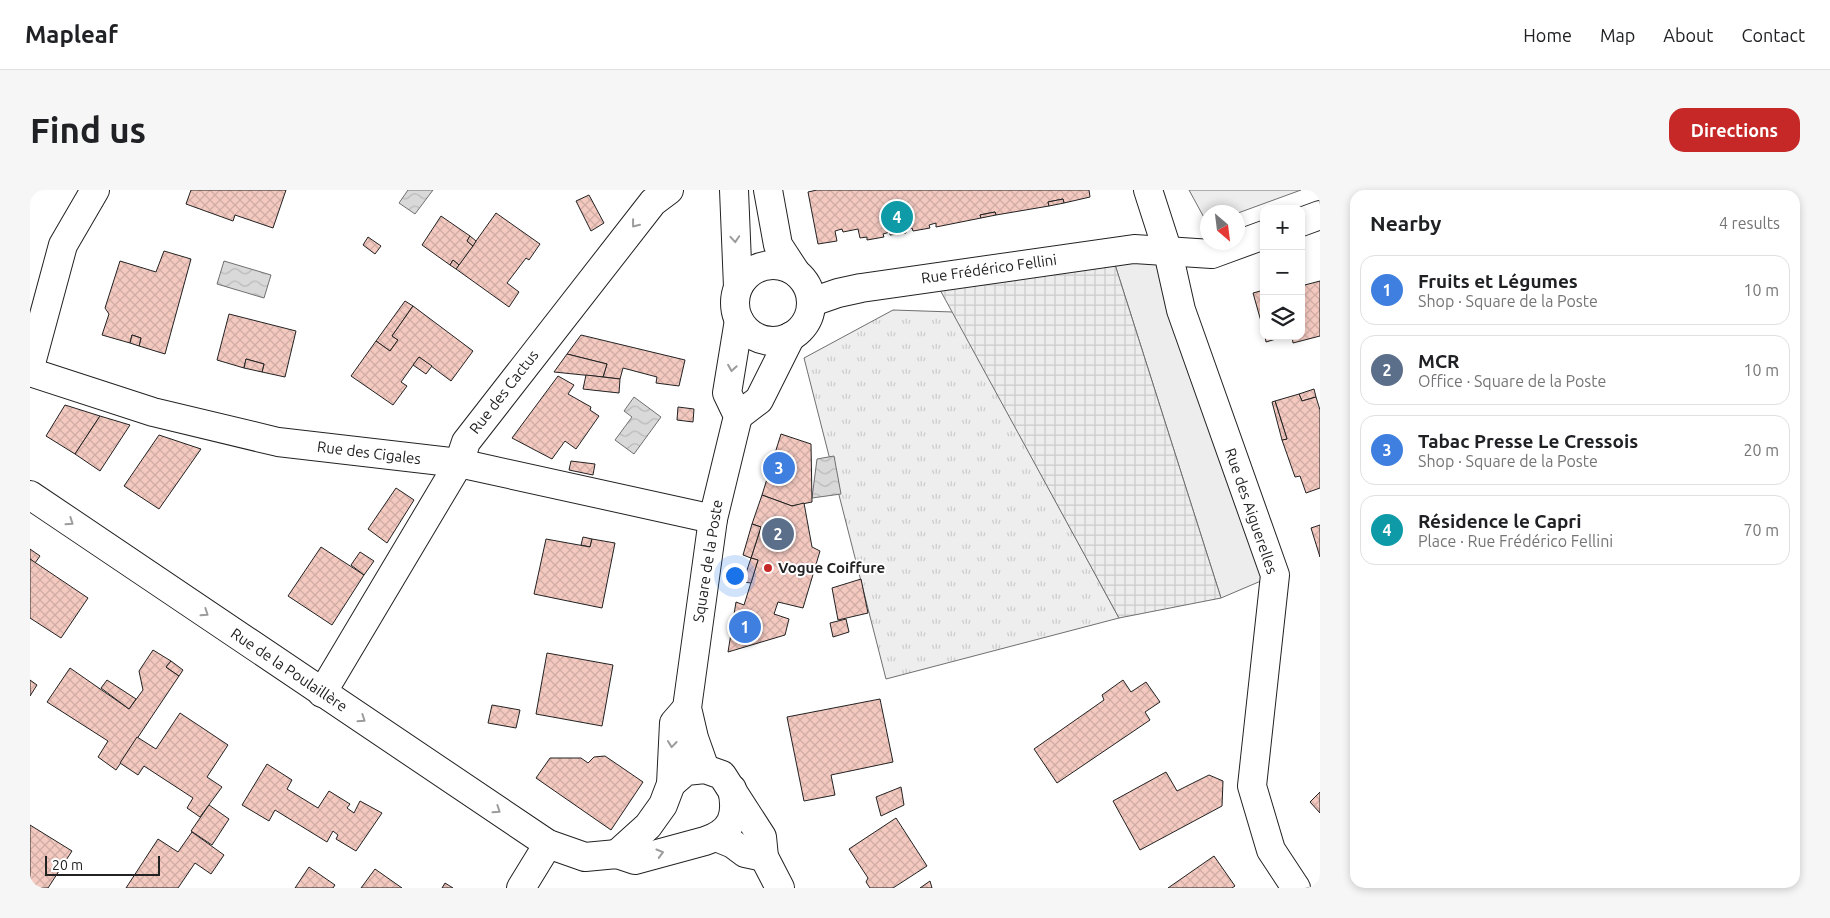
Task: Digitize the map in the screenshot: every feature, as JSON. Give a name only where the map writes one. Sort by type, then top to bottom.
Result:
[{"type":"street","points":[[30,367],[64,246],[95,190]]},
{"type":"street","name":"Rue des Cactus","points":[[322,693],[459,463],[466,442],[653,202],[669,190]]},
{"type":"street","points":[[734,190],[738,287],[735,303],[739,320],[727,393],[738,416],[759,400],[792,336],[810,316],[812,302],[806,282],[795,271],[778,245],[768,190]]},
{"type":"street","name":"Rue des Aiguerelles","points":[[1148,190],[1168,252],[1181,310],[1275,575],[1252,786],[1271,850],[1296,888]]},
{"type":"street","points":[[1305,221],[1320,215]]},
{"type":"street","name":"Rue Frédérico Fellini","points":[[812,302],[838,293],[907,280],[1134,249],[1212,254],[1260,236]]},
{"type":"street","points":[[738,287],[747,275],[761,266],[782,265],[795,271]]},
{"type":"street","points":[[739,320],[749,332],[762,339],[776,341],[792,336]]},
{"type":"street","name":"Rue des Cigales","points":[[30,372],[153,412],[278,442],[459,463],[713,519]]},
{"type":"street","name":"Square de la Poste","points":[[706,769],[694,738],[686,708],[713,519],[738,416]]},
{"type":"street","name":"Rue de la Poulaillère","points":[[30,495],[548,844],[585,857],[617,854]]},
{"type":"street","name":"Square de la Poste","points":[[686,708],[674,723],[667,794],[667,820],[676,832],[690,839],[710,839],[733,844],[745,852],[764,857]]},
{"type":"street","points":[[732,789],[736,808],[730,825],[710,839],[635,860],[617,854],[648,826],[667,794],[686,771],[706,769],[722,776],[732,789],[762,837],[764,857],[780,888]]},
{"type":"street","points":[[521,888],[548,844]]},
{"type":"green space","points":[[893,310],[953,312],[1119,618],[886,679],[804,358]]},
{"type":"shaded area","points":[[1189,190],[1301,190],[1245,210],[1245,205],[1200,205],[1200,210]]},
{"type":"shaded area","points":[[1111,252],[1171,266],[1275,575],[1221,598]]},
{"type":"shaded area","points":[[1111,252],[1221,598],[1119,618],[933,277]]},
{"type":"water","points":[[408,190],[433,190],[415,214],[399,203]]},
{"type":"water","points":[[224,261],[271,275],[264,298],[217,284]]},
{"type":"water","points":[[634,397],[661,417],[634,454],[615,440],[632,417],[624,411]]},
{"type":"water","points":[[834,456],[841,494],[812,498],[817,459]]},
{"type":"building","points":[[191,190],[286,190],[273,228],[235,215],[233,221],[186,204]]},
{"type":"building","points":[[817,190],[1089,190],[1090,197],[1064,203],[1063,199],[1048,202],[1049,206],[996,215],[995,212],[980,215],[981,218],[936,227],[936,223],[929,225],[930,228],[913,231],[912,228],[906,229],[906,233],[890,235],[890,232],[883,234],[884,237],[867,240],[867,237],[860,238],[858,229],[843,232],[842,229],[835,231],[837,241],[818,244],[808,192]]},
{"type":"building","points":[[589,195],[604,223],[591,231],[576,201]]},
{"type":"building","points":[[1063,199],[1064,203],[1049,206],[1048,202]]},
{"type":"building","points":[[995,212],[996,215],[981,218],[980,215]]},
{"type":"building","points":[[496,213],[540,244],[529,260],[526,258],[507,283],[519,292],[509,307],[456,269]]},
{"type":"building","points":[[441,216],[470,236],[467,241],[473,246],[459,265],[453,260],[450,265],[422,245]]},
{"type":"building","points":[[470,236],[476,241],[473,246],[467,241]]},
{"type":"building","points":[[368,237],[381,246],[375,254],[363,245]]},
{"type":"building","points":[[164,251],[191,259],[165,354],[139,346],[141,338],[132,335],[130,343],[102,335],[109,314],[105,308],[120,261],[156,272]]},
{"type":"building","points":[[453,260],[459,265],[456,269],[450,265]]},
{"type":"building","points":[[1320,281],[1320,336],[1305,340],[1305,295],[1305,285]]},
{"type":"building","points":[[1260,291],[1260,318],[1253,293]]},
{"type":"building","points":[[405,301],[413,306],[392,336],[398,340],[390,351],[376,341]]},
{"type":"building","points":[[413,306],[473,351],[451,381],[419,357],[401,382],[407,386],[393,405],[351,376],[376,341],[390,351],[398,340],[392,336]]},
{"type":"building","points":[[229,314],[296,331],[285,377],[262,372],[264,364],[246,359],[244,368],[217,360]]},
{"type":"building","points":[[132,335],[141,338],[139,346],[130,343]]},
{"type":"building","points":[[581,335],[685,360],[679,386],[656,383],[657,377],[623,368],[620,379],[603,377],[607,364],[567,354]]},
{"type":"building","points":[[1293,340],[1305,340],[1293,343]]},
{"type":"building","points":[[567,354],[607,364],[603,377],[554,372]]},
{"type":"building","points":[[419,357],[432,366],[426,374],[413,365]]},
{"type":"building","points":[[246,359],[264,364],[262,372],[244,368]]},
{"type":"building","points":[[586,375],[620,379],[619,393],[583,389]]},
{"type":"building","points":[[558,376],[574,385],[568,394],[591,407],[590,410],[599,416],[576,449],[565,441],[552,459],[512,438]]},
{"type":"building","points":[[1314,389],[1316,397],[1302,401],[1299,394]]},
{"type":"building","points":[[1299,394],[1302,401],[1316,397],[1320,410],[1320,488],[1306,493],[1300,476],[1295,477],[1282,440],[1287,439],[1275,401]]},
{"type":"building","points":[[1275,401],[1287,439],[1282,440],[1272,402]]},
{"type":"building","points":[[65,405],[100,416],[75,454],[46,436]]},
{"type":"building","points":[[678,407],[694,409],[693,422],[677,420]]},
{"type":"building","points":[[100,416],[130,425],[100,471],[75,454]]},
{"type":"building","points":[[781,434],[811,444],[812,502],[792,506],[762,495]]},
{"type":"building","points":[[159,435],[201,449],[159,509],[124,486]]},
{"type":"building","points":[[571,461],[595,464],[593,475],[569,470]]},
{"type":"building","points":[[396,488],[414,500],[387,543],[368,529]]},
{"type":"building","points":[[762,495],[792,506],[804,503],[812,547],[820,551],[803,608],[778,602],[774,614],[789,619],[785,635],[728,652],[736,602],[744,605],[758,560],[751,558],[761,527],[752,524]]},
{"type":"building","points":[[752,524],[761,527],[751,558],[743,555]]},
{"type":"building","points":[[1320,525],[1320,557],[1311,528]]},
{"type":"building","points":[[583,537],[592,539],[590,547],[581,545]]},
{"type":"building","points":[[546,539],[590,547],[592,539],[615,543],[602,608],[534,594]]},
{"type":"building","points":[[321,547],[364,575],[332,625],[288,596]]},
{"type":"building","points":[[30,549],[40,556],[35,563],[30,559]]},
{"type":"building","points":[[360,552],[374,561],[364,575],[351,565]]},
{"type":"building","points":[[751,558],[758,560],[751,583],[743,582]]},
{"type":"building","points":[[30,559],[88,598],[61,638],[30,618]]},
{"type":"building","points":[[861,579],[868,613],[838,620],[832,588]]},
{"type":"building","points":[[846,619],[849,632],[833,637],[830,623]]},
{"type":"building","points":[[153,650],[171,661],[166,667],[179,676],[116,770],[98,757],[108,741],[47,702],[70,668],[129,709],[143,690],[139,671]]},
{"type":"building","points":[[547,653],[613,665],[602,726],[536,714]]},
{"type":"building","points":[[171,661],[183,670],[179,676],[166,667]]},
{"type":"building","points":[[30,680],[37,685],[30,696]]},
{"type":"building","points":[[107,680],[136,699],[129,709],[101,688]]},
{"type":"building","points":[[1123,680],[1131,692],[1146,682],[1160,702],[1145,712],[1150,720],[1057,783],[1034,749],[1104,700],[1102,695]]},
{"type":"building","points":[[880,699],[893,762],[831,775],[835,795],[804,801],[787,717]]},
{"type":"building","points":[[492,705],[520,710],[516,728],[488,723]]},
{"type":"building","points":[[180,713],[228,745],[207,777],[222,787],[200,817],[187,808],[193,798],[144,766],[138,775],[120,763],[137,737],[156,749]]},
{"type":"building","points":[[605,756],[643,782],[611,830],[536,778],[550,758],[581,758],[588,763],[594,757]]},
{"type":"building","points":[[267,764],[292,780],[287,789],[318,808],[329,791],[350,804],[347,808],[354,813],[360,801],[382,813],[356,851],[336,839],[338,835],[333,831],[327,842],[275,810],[269,821],[242,805]]},
{"type":"building","points":[[1166,772],[1177,791],[1209,775],[1223,781],[1222,806],[1140,850],[1113,801]]},
{"type":"building","points":[[901,787],[904,805],[881,816],[876,797]]},
{"type":"building","points":[[1320,792],[1320,813],[1310,802]]},
{"type":"building","points":[[209,805],[229,819],[212,845],[191,831]]},
{"type":"building","points":[[896,818],[927,866],[893,888],[870,888],[866,882],[868,878],[849,849]]},
{"type":"building","points":[[30,825],[72,851],[48,888],[30,888]]},
{"type":"building","points":[[192,832],[224,855],[211,874],[195,863],[178,888],[126,888],[158,839],[178,852]]},
{"type":"building","points":[[1214,856],[1235,886],[1232,888],[1168,888]]},
{"type":"building","points":[[309,867],[335,885],[333,888],[295,888]]},
{"type":"building","points":[[375,869],[402,888],[361,888]]},
{"type":"building","points":[[930,881],[932,888],[920,888]]},
{"type":"building","points":[[445,883],[453,888],[442,888]]},
{"type":"place","name":"Résidence le Capri","points":[[897,217]]},
{"type":"place","name":"Tabac Presse Le Cressois","points":[[779,468]]},
{"type":"place","name":"MCR","points":[[778,534]]},
{"type":"place","name":"Vogue Coiffure","points":[[768,568]]},
{"type":"place","name":"Fruits et Légumes","points":[[745,627]]}]
